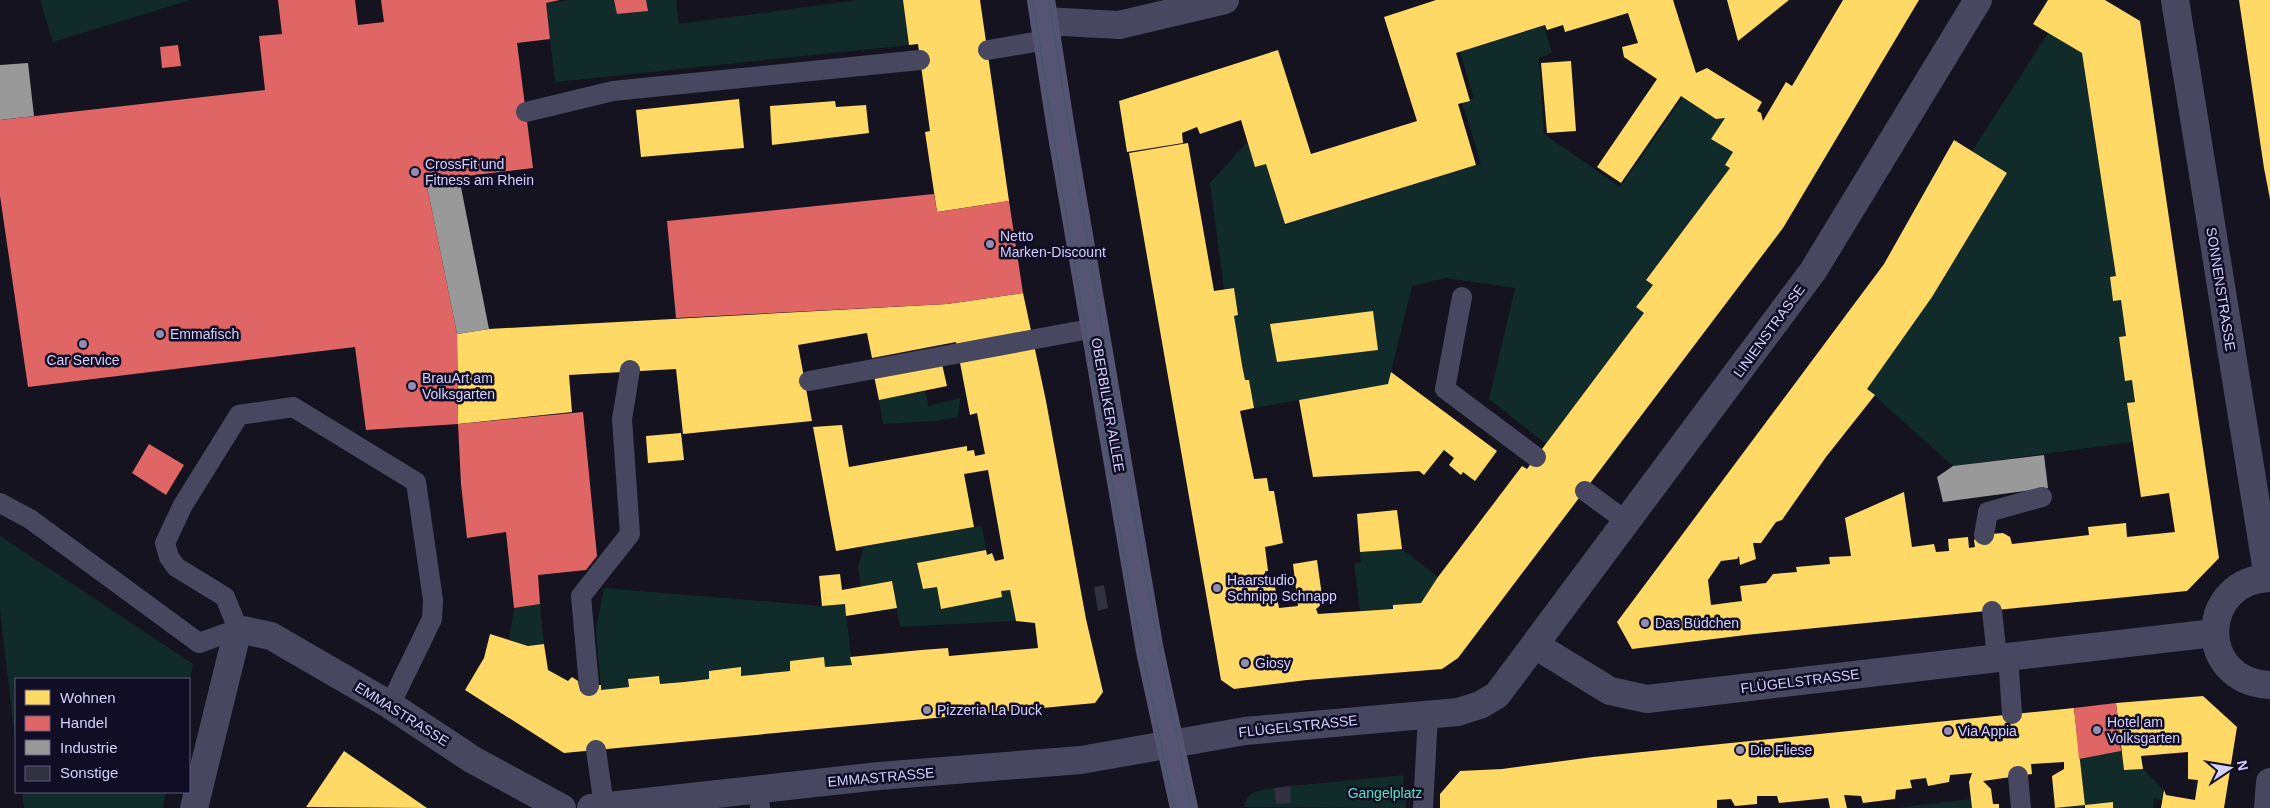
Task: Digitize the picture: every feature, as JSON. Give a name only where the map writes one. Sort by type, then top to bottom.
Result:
[{"type":"main road","name":"OBERBILKER ALLEE","points":[[1044,21],[1094,328],[1150,651],[1184,808]]},
{"type":"street","points":[[1044,21],[1118,25],[1225,0]]},
{"type":"street","name":"LINIENSTRASSE","points":[[1535,645],[1813,271],[1978,0]]},
{"type":"street","name":"SONNENSTRASSE","points":[[2175,0],[2269,578],[2246,583],[2231,593],[2217,614],[2214,633]]},
{"type":"street","points":[[194,808],[238,629]]},
{"type":"street","name":"EMMASTRASSE","points":[[238,629],[271,636],[390,704],[473,760],[562,808]]},
{"type":"street","points":[[2214,633],[2219,654],[2233,672],[2254,684],[2270,685]]},
{"type":"street","name":"FLÜGELSTRASSE","points":[[1170,744],[1245,731],[1458,712],[1480,705],[1498,695],[1535,645],[1610,691],[1648,700],[2003,656],[2214,633]]},
{"type":"street","name":"EMMASTRASSE","points":[[597,807],[747,799],[879,776],[1081,760],[1170,744]]},
{"type":"street","points":[[2268,808],[2270,782]]},
{"type":"lane","points":[[988,50],[1044,21]]},
{"type":"lane","points":[[526,112],[613,91],[920,60]]},
{"type":"lane","points":[[1462,297],[1445,389],[1536,457]]},
{"type":"lane","points":[[809,381],[1094,328]]},
{"type":"lane","points":[[590,686],[581,596],[630,534],[622,419],[630,370]]},
{"type":"lane","points":[[0,503],[30,519],[199,643],[238,629],[225,597],[176,567],[169,557],[165,543],[183,505],[239,415],[293,407],[416,482],[433,600],[432,619],[390,704]]},
{"type":"lane","points":[[1585,491],[1626,522]]},
{"type":"lane","points":[[1984,535],[1988,512],[2042,498]]},
{"type":"lane","points":[[1992,611],[2003,656],[2012,714]]},
{"type":"lane","points":[[1423,808],[1428,715]]},
{"type":"lane","points":[[596,750],[597,807]]},
{"type":"lane","points":[[2018,776],[2022,808]]},
{"type":"green space","points":[[40,0],[190,0],[53,42]]},
{"type":"green space","points":[[571,0],[614,0],[617,14],[647,11],[646,0],[676,0],[679,24],[859,0],[903,0],[909,45],[555,82],[546,3]]},
{"type":"green space","points":[[1544,26],[1552,53],[1539,58],[1544,134],[1620,187],[1683,97],[1716,119],[1725,118],[1711,139],[1733,152],[1725,165],[1730,168],[1646,279],[1653,285],[1637,307],[1644,313],[1546,444],[1489,399],[1515,288],[1446,278],[1412,286],[1388,384],[1254,408],[1249,380],[1245,380],[1234,316],[1238,315],[1234,288],[1224,289],[1210,183],[1247,142],[1255,167],[1266,164],[1285,225],[1481,164],[1462,102],[1474,98],[1460,52]]},
{"type":"green space","points":[[2048,33],[2082,53],[2116,276],[2110,278],[2113,301],[2121,300],[2126,336],[2119,337],[2125,381],[2132,380],[2135,402],[2127,403],[2133,442],[1953,466],[1867,389],[1932,297],[2007,174],[1972,151]]},
{"type":"green space","points":[[925,391],[929,406],[960,398],[958,417],[937,421],[883,424],[879,400]]},
{"type":"green space","points":[[982,526],[986,550],[917,563],[923,589],[937,587],[941,609],[1001,597],[1001,591],[1010,590],[1016,621],[900,627],[892,581],[861,587],[858,568],[863,547]]},
{"type":"green space","points":[[0,536],[193,664],[190,680],[190,678],[15,678],[15,738],[0,611]]},
{"type":"green space","points":[[1402,549],[1438,577],[1421,603],[1393,605],[1393,609],[1360,611],[1354,563],[1361,562],[1360,552]]},
{"type":"green space","points":[[604,588],[822,606],[845,604],[852,665],[825,667],[824,657],[790,661],[790,671],[741,676],[741,668],[709,679],[660,684],[659,676],[628,679],[629,687],[601,690],[596,629]]},
{"type":"green space","points":[[540,604],[544,644],[528,646],[509,640],[514,608]]},
{"type":"green space","points":[[2121,751],[2124,770],[2143,769],[2164,790],[2162,800],[2154,798],[2153,808],[2113,808],[2085,805],[2079,759]]},
{"type":"green space","name":"Gangelplatz","points":[[1404,775],[1402,795],[1406,795],[1406,808],[1244,807],[1251,794],[1274,788],[1276,804],[1290,803],[1290,786]]},
{"type":"green space","points":[[22,793],[166,793],[163,808],[24,808]]},
{"type":"green space","points":[[1970,799],[1972,808],[1897,808]]},
{"type":"green space","points":[[2085,805],[2085,808],[2064,808]]},
{"type":"building: Wohnen","points":[[903,0],[980,0],[1009,201],[937,212],[925,132],[930,131],[918,44],[909,45]]},
{"type":"building: Wohnen","points":[[1436,0],[1673,0],[1696,73],[1707,68],[1762,102],[1757,111],[1761,113],[1763,121],[1786,82],[1792,86],[1843,0],[1919,0],[1783,228],[1458,658],[1442,669],[1307,680],[1234,689],[1221,680],[1129,153],[1188,143],[1214,291],[1234,288],[1238,315],[1234,316],[1242,365],[1245,380],[1249,380],[1254,408],[1240,411],[1254,479],[1267,478],[1269,491],[1274,491],[1283,543],[1265,547],[1268,571],[1265,571],[1267,587],[1275,587],[1279,608],[1298,606],[1293,564],[1317,560],[1323,603],[1316,609],[1318,614],[1393,609],[1393,605],[1421,603],[1438,577],[1522,466],[1527,469],[1644,313],[1636,307],[1653,285],[1646,280],[1730,168],[1725,165],[1733,152],[1711,139],[1725,118],[1716,119],[1681,96],[1621,183],[1597,167],[1657,79],[1624,57],[1622,47],[1638,43],[1628,13],[1565,32],[1563,25],[1547,30],[1545,25],[1456,53],[1470,101],[1458,104],[1476,165],[1285,224],[1266,164],[1255,167],[1241,120],[1200,134],[1197,127],[1182,133],[1183,143],[1127,152],[1119,101],[1278,50],[1311,154],[1417,121],[1384,17]]},
{"type":"building: Wohnen","points":[[1727,0],[1789,0],[1738,41]]},
{"type":"building: Wohnen","points":[[2048,0],[2105,0],[2140,21],[2219,558],[2187,591],[1746,635],[1632,649],[1617,622],[1884,264],[1954,140],[2007,173],[1932,297],[1867,389],[1875,395],[1826,457],[1782,520],[1776,522],[1761,543],[1753,543],[1756,559],[1740,565],[1739,556],[1737,559],[1721,561],[1708,580],[1711,605],[1742,601],[1740,586],[1766,583],[1773,574],[1797,572],[1796,567],[1830,564],[1829,557],[1851,556],[1845,518],[1904,492],[1912,547],[1934,544],[1936,552],[1949,551],[1948,539],[1968,537],[1969,548],[1975,547],[1974,540],[1979,535],[2003,533],[2010,537],[2012,544],[2089,535],[2088,527],[2126,523],[2127,537],[2175,532],[2169,493],[2141,497],[2127,403],[2135,402],[2132,380],[2125,381],[2119,337],[2126,336],[2121,300],[2113,301],[2110,277],[2116,276],[2082,53],[2033,24]]},
{"type":"building: Wohnen","points":[[2239,0],[2270,0],[2270,199],[2264,168]]},
{"type":"building: Wohnen","points":[[1571,61],[1576,131],[1547,133],[1541,63]]},
{"type":"building: Wohnen","points":[[739,99],[744,148],[641,157],[636,110]]},
{"type":"building: Wohnen","points":[[835,101],[836,107],[866,105],[869,133],[772,145],[770,106]]},
{"type":"building: Wohnen","points":[[1023,293],[1046,401],[1086,619],[1103,692],[1095,703],[564,753],[465,690],[484,658],[490,634],[528,646],[544,644],[548,670],[568,681],[572,677],[578,681],[579,686],[601,685],[601,690],[629,687],[628,679],[659,676],[660,684],[709,679],[709,671],[741,667],[741,676],[790,671],[790,661],[824,657],[825,667],[852,665],[850,657],[921,650],[948,648],[949,656],[1038,648],[1035,623],[1016,621],[1010,590],[1001,591],[1002,597],[941,609],[937,587],[923,589],[917,563],[986,550],[987,555],[992,553],[995,561],[1004,559],[988,470],[964,474],[974,527],[836,551],[813,427],[842,425],[849,467],[967,446],[967,451],[974,450],[975,456],[985,454],[977,413],[970,415],[956,342],[872,358],[867,333],[798,345],[812,421],[683,434],[676,369],[569,375],[572,412],[458,424],[457,334],[489,329],[947,304]]},
{"type":"building: Wohnen","points":[[1373,311],[1378,350],[1277,362],[1270,324]]},
{"type":"building: Wohnen","points":[[942,364],[947,386],[879,400],[874,376]]},
{"type":"building: Wohnen","points":[[1391,372],[1497,451],[1475,481],[1463,472],[1461,475],[1449,465],[1454,458],[1444,450],[1424,475],[1419,471],[1313,477],[1299,400],[1388,384]]},
{"type":"building: Wohnen","points":[[681,433],[684,460],[648,463],[646,436]]},
{"type":"building: Wohnen","points":[[1397,510],[1402,549],[1360,552],[1357,514]]},
{"type":"building: Wohnen","points":[[840,574],[842,590],[892,581],[897,608],[846,616],[845,604],[822,606],[819,576]]},
{"type":"building: Wohnen","points":[[2203,696],[2237,727],[2224,808],[2161,808],[2164,790],[2166,795],[2195,800],[2198,780],[2188,779],[2188,752],[2141,756],[2143,769],[2124,770],[2116,703]]},
{"type":"building: Wohnen","points":[[2074,708],[2085,805],[2055,808],[2052,776],[2064,769],[2064,762],[2031,764],[2032,774],[1983,781],[1991,789],[1993,804],[1999,804],[1999,808],[1972,808],[1969,782],[1972,773],[1950,775],[1949,782],[1928,786],[1926,778],[1910,780],[1912,788],[1896,790],[1895,799],[1863,803],[1861,796],[1844,795],[1847,808],[1830,808],[1828,798],[1779,803],[1777,796],[1757,796],[1757,804],[1735,806],[1731,799],[1717,800],[1717,808],[1440,808],[1440,794],[1460,771],[1502,769],[1593,757]]},
{"type":"building: Wohnen","points":[[344,751],[427,808],[306,807]]},
{"type":"building: Wohnen","points":[[2113,802],[2113,808],[2085,808],[2085,805]]},
{"type":"building: Handel","points":[[278,0],[355,0],[358,25],[384,22],[381,0],[560,0],[546,3],[550,39],[517,43],[533,168],[426,181],[457,334],[458,424],[366,430],[355,347],[28,387],[0,196],[0,120],[265,90],[259,36],[282,34]]},
{"type":"building: Handel","points":[[614,0],[646,0],[648,11],[617,14]]},
{"type":"building: Handel","points":[[178,45],[181,66],[162,68],[160,47]]},
{"type":"building: Handel","points":[[934,194],[937,212],[1009,201],[1023,293],[947,304],[676,318],[667,221]]},
{"type":"building: Handel","points":[[583,412],[597,556],[586,570],[538,575],[540,604],[514,608],[506,532],[467,538],[461,484],[458,424]]},
{"type":"building: Handel","points":[[149,444],[184,465],[166,495],[132,473]]},
{"type":"building: Handel","name":"Hotel am Volksgarten","points":[[2116,703],[2121,751],[2079,759],[2074,708]]},
{"type":"building: Industrie","points":[[28,63],[34,116],[0,120],[0,65]]},
{"type":"building: Industrie","points":[[459,177],[489,329],[457,334],[426,181]]},
{"type":"building: Industrie","points":[[2044,455],[2048,488],[1943,502],[1937,477],[1953,466]]},
{"type":"building: Sonstige","points":[[1104,585],[1108,608],[1098,611],[1094,587]]},
{"type":"building: Sonstige","points":[[1290,786],[1291,803],[1276,804],[1274,788]]},
{"type":"tram line","points":[[1033,0],[1060,178],[1131,596],[1174,808]]},
{"type":"tram line","points":[[1049,0],[1115,405],[1191,808]]},
{"type":"place","name":"CrossFit und Fitness am Rhein","points":[[415,172]]},
{"type":"place","name":"Netto Marken-Discount","points":[[990,244]]},
{"type":"place","name":"Emmafisch","points":[[160,334]]},
{"type":"place","name":"Car Service","points":[[83,344]]},
{"type":"place","name":"BrauArt am Volksgarten","points":[[412,386]]},
{"type":"place","name":"Haarstudio Schnipp Schnapp","points":[[1217,588]]},
{"type":"place","name":"Das Büdchen","points":[[1645,623]]},
{"type":"place","name":"Giosy","points":[[1245,663]]},
{"type":"place","name":"Pizzeria La Duck","points":[[927,710]]},
{"type":"place","name":"Hotel am Volksgarten","points":[[2097,730]]},
{"type":"place","name":"Via Appia","points":[[1948,731]]},
{"type":"place","name":"Die Fliese","points":[[1740,750]]}]
